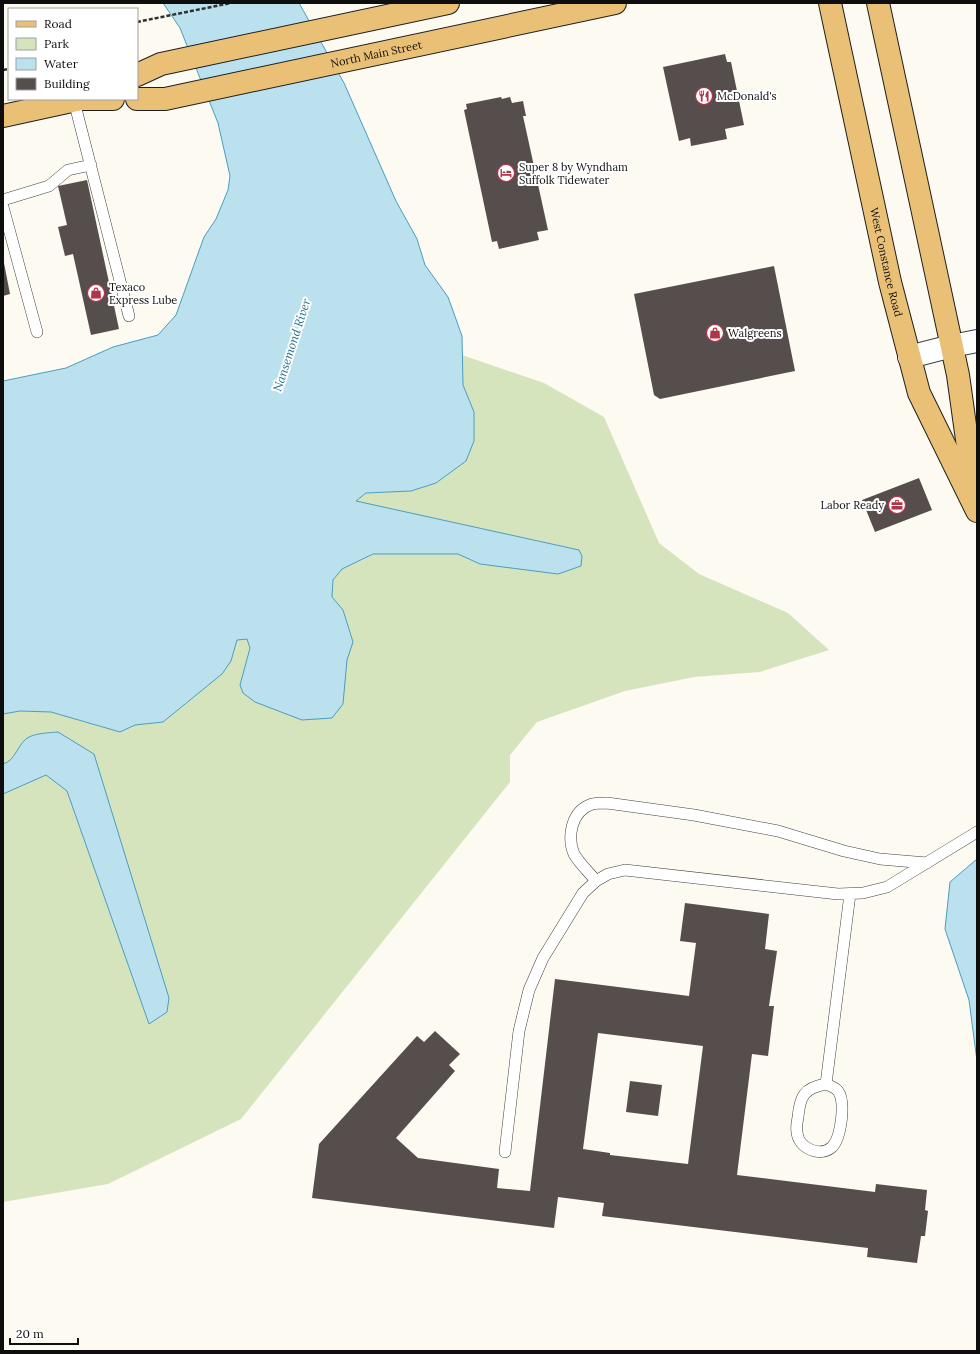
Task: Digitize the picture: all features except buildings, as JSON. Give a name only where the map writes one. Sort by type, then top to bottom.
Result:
[{"type":"main road","points":[[138,75],[161,64],[448,3]]},
{"type":"main road","name":"North Main Street","points":[[138,99],[165,99],[615,3]]},
{"type":"main road","name":"West Constance Road","points":[[830,3],[890,282],[919,393],[977,510]]},
{"type":"main road","name":"West Constance Road","points":[[878,3],[958,375],[977,510]]},
{"type":"main road","points":[[3,116],[79,100]]},
{"type":"street","points":[[909,357],[977,341]]},
{"type":"lane","points":[[79,100],[91,165],[129,316]]},
{"type":"lane","points":[[3,200],[49,186],[68,170],[91,165]]},
{"type":"lane","points":[[3,207],[5,226],[37,332]]},
{"type":"lane","points":[[596,880],[575,855],[570,840],[570,834],[572,826],[579,813],[585,808],[597,804],[607,803],[694,815],[778,831],[844,851],[880,859],[926,863]]},
{"type":"lane","points":[[505,1152],[519,1031],[529,990],[543,958],[583,892],[596,880],[608,874],[625,870],[838,894],[863,893],[887,887],[977,832]]},
{"type":"lane","points":[[826,1084],[850,894]]},
{"type":"lane","points":[[826,1084],[834,1087],[839,1092],[842,1099],[839,1132],[836,1141],[831,1148],[824,1150],[811,1150],[802,1145],[796,1132],[799,1105],[805,1092],[814,1087],[826,1084]]},
{"type":"path","points":[[138,22],[231,3]]},
{"type":"green space","points":[[462,355],[544,383],[604,417],[659,543],[699,574],[788,613],[829,650],[760,672],[694,677],[625,691],[537,722],[510,755],[510,782],[241,1119],[108,1184],[3,1202],[3,794],[46,775],[67,790],[149,1023],[167,1012],[58,732],[39,734],[25,739],[11,759],[3,764],[3,714],[20,711],[51,712],[120,732],[135,725],[163,722],[231,661],[237,640],[247,639],[250,648],[240,685],[343,704],[347,660],[353,642],[343,610],[332,597],[333,580],[342,569],[373,554],[458,554],[480,564],[579,550],[356,501],[366,493],[411,491],[436,483],[466,461],[474,412],[463,385]]},
{"type":"water","name":"Nansemond River","points":[[163,3],[299,3],[344,83],[396,201],[417,239],[425,265],[448,297],[462,336],[463,385],[474,412],[474,441],[466,461],[436,483],[411,491],[366,493],[356,501],[579,550],[582,556],[581,566],[558,574],[480,564],[458,554],[373,554],[342,569],[333,580],[332,597],[343,610],[353,642],[347,660],[343,704],[332,718],[302,720],[255,702],[243,693],[240,685],[250,648],[247,639],[237,640],[231,661],[222,674],[163,722],[135,725],[120,732],[51,712],[20,711],[3,714],[3,381],[66,368],[113,347],[158,335],[176,315],[204,237],[216,219],[228,190],[230,176],[218,123],[180,28]]},
{"type":"water","points":[[58,732],[94,754],[169,998],[167,1012],[149,1024],[67,791],[46,775],[3,794],[3,764],[11,759],[25,739],[39,734]]},
{"type":"water","points":[[977,859],[977,1061],[969,1000],[945,929],[950,882]]},
{"type":"place","name":"McDonald's","points":[[704,96]]},
{"type":"place","name":"Super 8 by Wyndham Suffolk Tidewater","points":[[506,173]]},
{"type":"place","name":"Texaco Express Lube","points":[[96,293]]},
{"type":"place","name":"Walgreens","points":[[715,333]]},
{"type":"place","name":"Labor Ready","points":[[897,505]]}]
